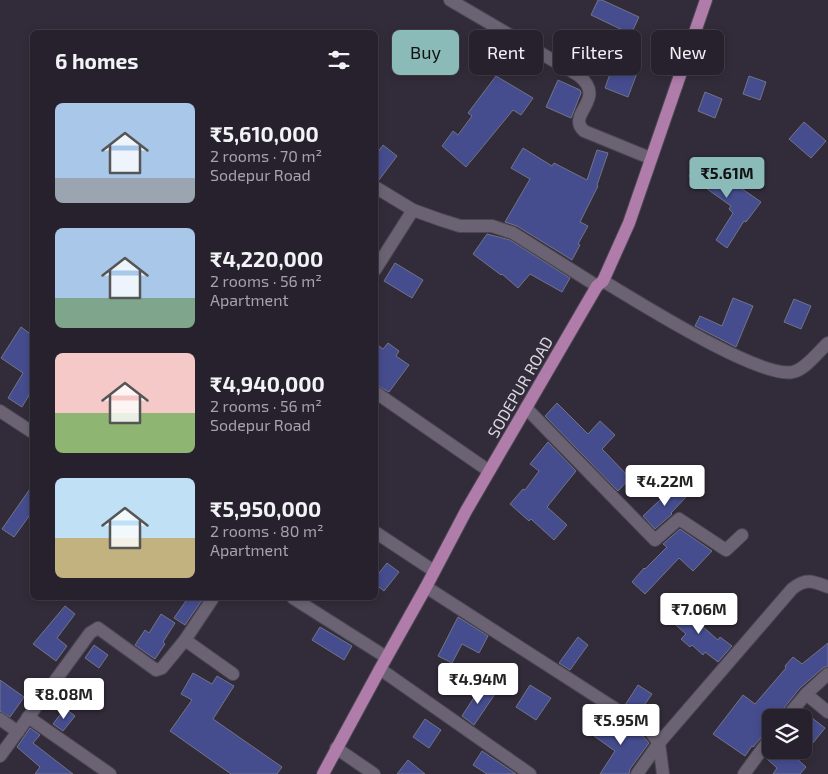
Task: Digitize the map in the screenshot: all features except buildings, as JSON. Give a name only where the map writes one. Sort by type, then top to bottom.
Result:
[{"type":"main road","name":"SODEPUR ROAD","points":[[323,774],[490,471],[600,284],[629,223],[706,0]]},
{"type":"street","points":[[450,0],[578,74],[586,81],[590,91],[590,97],[578,123],[580,128],[650,158]]},
{"type":"street","points":[[378,189],[413,210],[460,226],[501,228],[512,233],[600,284],[755,365],[776,371],[793,372],[803,367],[828,344]]},
{"type":"street","points":[[378,265],[413,210]]},
{"type":"street","points":[[378,394],[490,471]]},
{"type":"street","points":[[526,408],[655,540],[679,519],[726,550],[742,535]]},
{"type":"street","points":[[0,411],[30,431]]},
{"type":"street","points":[[378,534],[434,571]]},
{"type":"street","points":[[637,774],[659,743],[792,589],[801,582],[812,581],[828,587]]},
{"type":"street","points":[[426,587],[650,731],[659,743],[663,774]]},
{"type":"street","points":[[0,756],[94,630],[98,628],[156,670],[162,668],[185,640],[212,600]]},
{"type":"street","points":[[296,600],[386,657]]},
{"type":"street","points":[[185,640],[233,674]]},
{"type":"street","points":[[380,669],[530,774]]},
{"type":"street","points":[[794,709],[806,694],[828,674]]},
{"type":"street","points":[[806,694],[828,712]]},
{"type":"street","points":[[28,717],[110,774]]},
{"type":"street","points":[[0,719],[18,732]]},
{"type":"street","points":[[336,748],[374,774]]},
{"type":"street","points":[[744,774],[762,749]]}]
